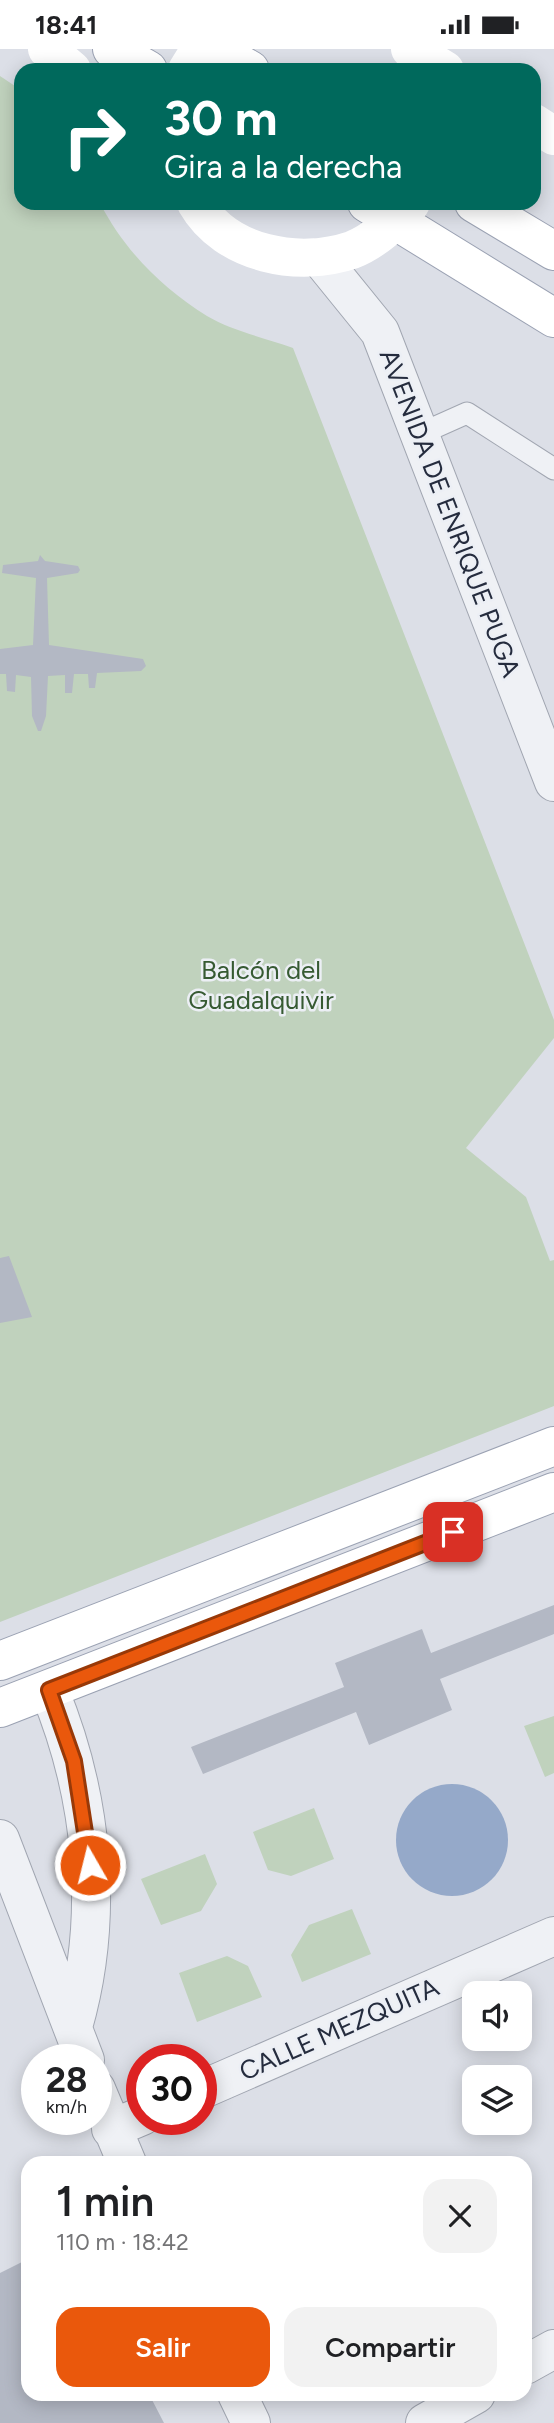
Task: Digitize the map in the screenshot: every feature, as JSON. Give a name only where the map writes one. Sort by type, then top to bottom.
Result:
[{"type":"main road","points":[[47,49],[64,63]]},
{"type":"main road","points":[[112,49],[136,63]]},
{"type":"main road","points":[[214,49],[238,63]]},
{"type":"main road","points":[[409,49],[433,63]]},
{"type":"main road","points":[[200,210],[234,241],[276,257],[320,258],[354,249],[390,210]]},
{"type":"main road","points":[[392,210],[554,318]]},
{"type":"main road","points":[[486,210],[554,251]]},
{"type":"main road","points":[[0,1661],[554,1445]]},
{"type":"main road","points":[[0,1708],[554,1492]]},
{"type":"street","name":"AVENIDA DE ENRIQUE PUGA","points":[[320,258],[380,332],[554,782]]},
{"type":"street","points":[[49,1690],[74,1761],[90,1865],[90,1950],[83,1990],[79,2043]]},
{"type":"street","points":[[0,1839],[79,2043]]},
{"type":"street","name":"CALLE MEZQUITA","points":[[217,2083],[553,1937]]},
{"type":"street","points":[[112,2107],[126,2122]]},
{"type":"street","points":[[126,2135],[127,2156]]},
{"type":"street","points":[[532,2361],[554,2349]]},
{"type":"street","points":[[240,2401],[251,2423]]},
{"type":"street","points":[[425,2423],[464,2401]]},
{"type":"lane","points":[[419,434],[467,413],[554,469]]},
{"type":"green space","name":"Balcón del Guadalquivir","points":[[0,76],[14,85],[14,210],[104,210],[121,237],[146,267],[190,305],[227,326],[293,348],[554,1020],[554,1038],[466,1148],[526,1197],[550,1261],[554,1260],[554,1406],[0,1622]]},
{"type":"green space","points":[[554,1716],[554,1773],[545,1777],[524,1726]]},
{"type":"green space","points":[[314,1808],[334,1859],[291,1876],[268,1870],[253,1832]]},
{"type":"green space","points":[[205,1854],[217,1884],[201,1911],[161,1925],[141,1879]]},
{"type":"green space","points":[[352,1909],[371,1954],[302,1982],[291,1955],[309,1925]]},
{"type":"green space","points":[[227,1956],[248,1966],[262,1997],[197,2022],[179,1973]]},
{"type":"water","points":[[452,1784],[473,1788],[492,1800],[504,1819],[508,1840],[504,1861],[492,1880],[473,1892],[452,1896],[431,1892],[412,1880],[400,1861],[396,1840],[400,1819],[412,1800],[431,1788]]},
{"type":"building","points":[[40,555],[45,561],[78,566],[80,570],[78,573],[47,578],[49,645],[143,659],[146,666],[141,671],[97,673],[95,688],[89,688],[88,674],[74,674],[72,693],[65,693],[65,675],[48,676],[46,716],[41,731],[38,731],[32,716],[31,677],[16,675],[15,692],[7,691],[6,674],[0,674],[0,649],[33,645],[36,578],[2,573],[3,565],[38,561]]},
{"type":"building","points":[[9,1256],[32,1317],[0,1323],[0,1258]]},
{"type":"building","points":[[554,1605],[554,1634],[440,1679],[452,1710],[369,1745],[356,1712],[203,1774],[191,1747],[344,1687],[335,1663],[422,1629],[431,1653]]},
{"type":"building","points":[[21,2262],[21,2401],[153,2401],[164,2423],[0,2423],[0,2273]]},
{"type":"route","points":[[90,1865],[74,1761],[49,1690],[453,1532]]}]
